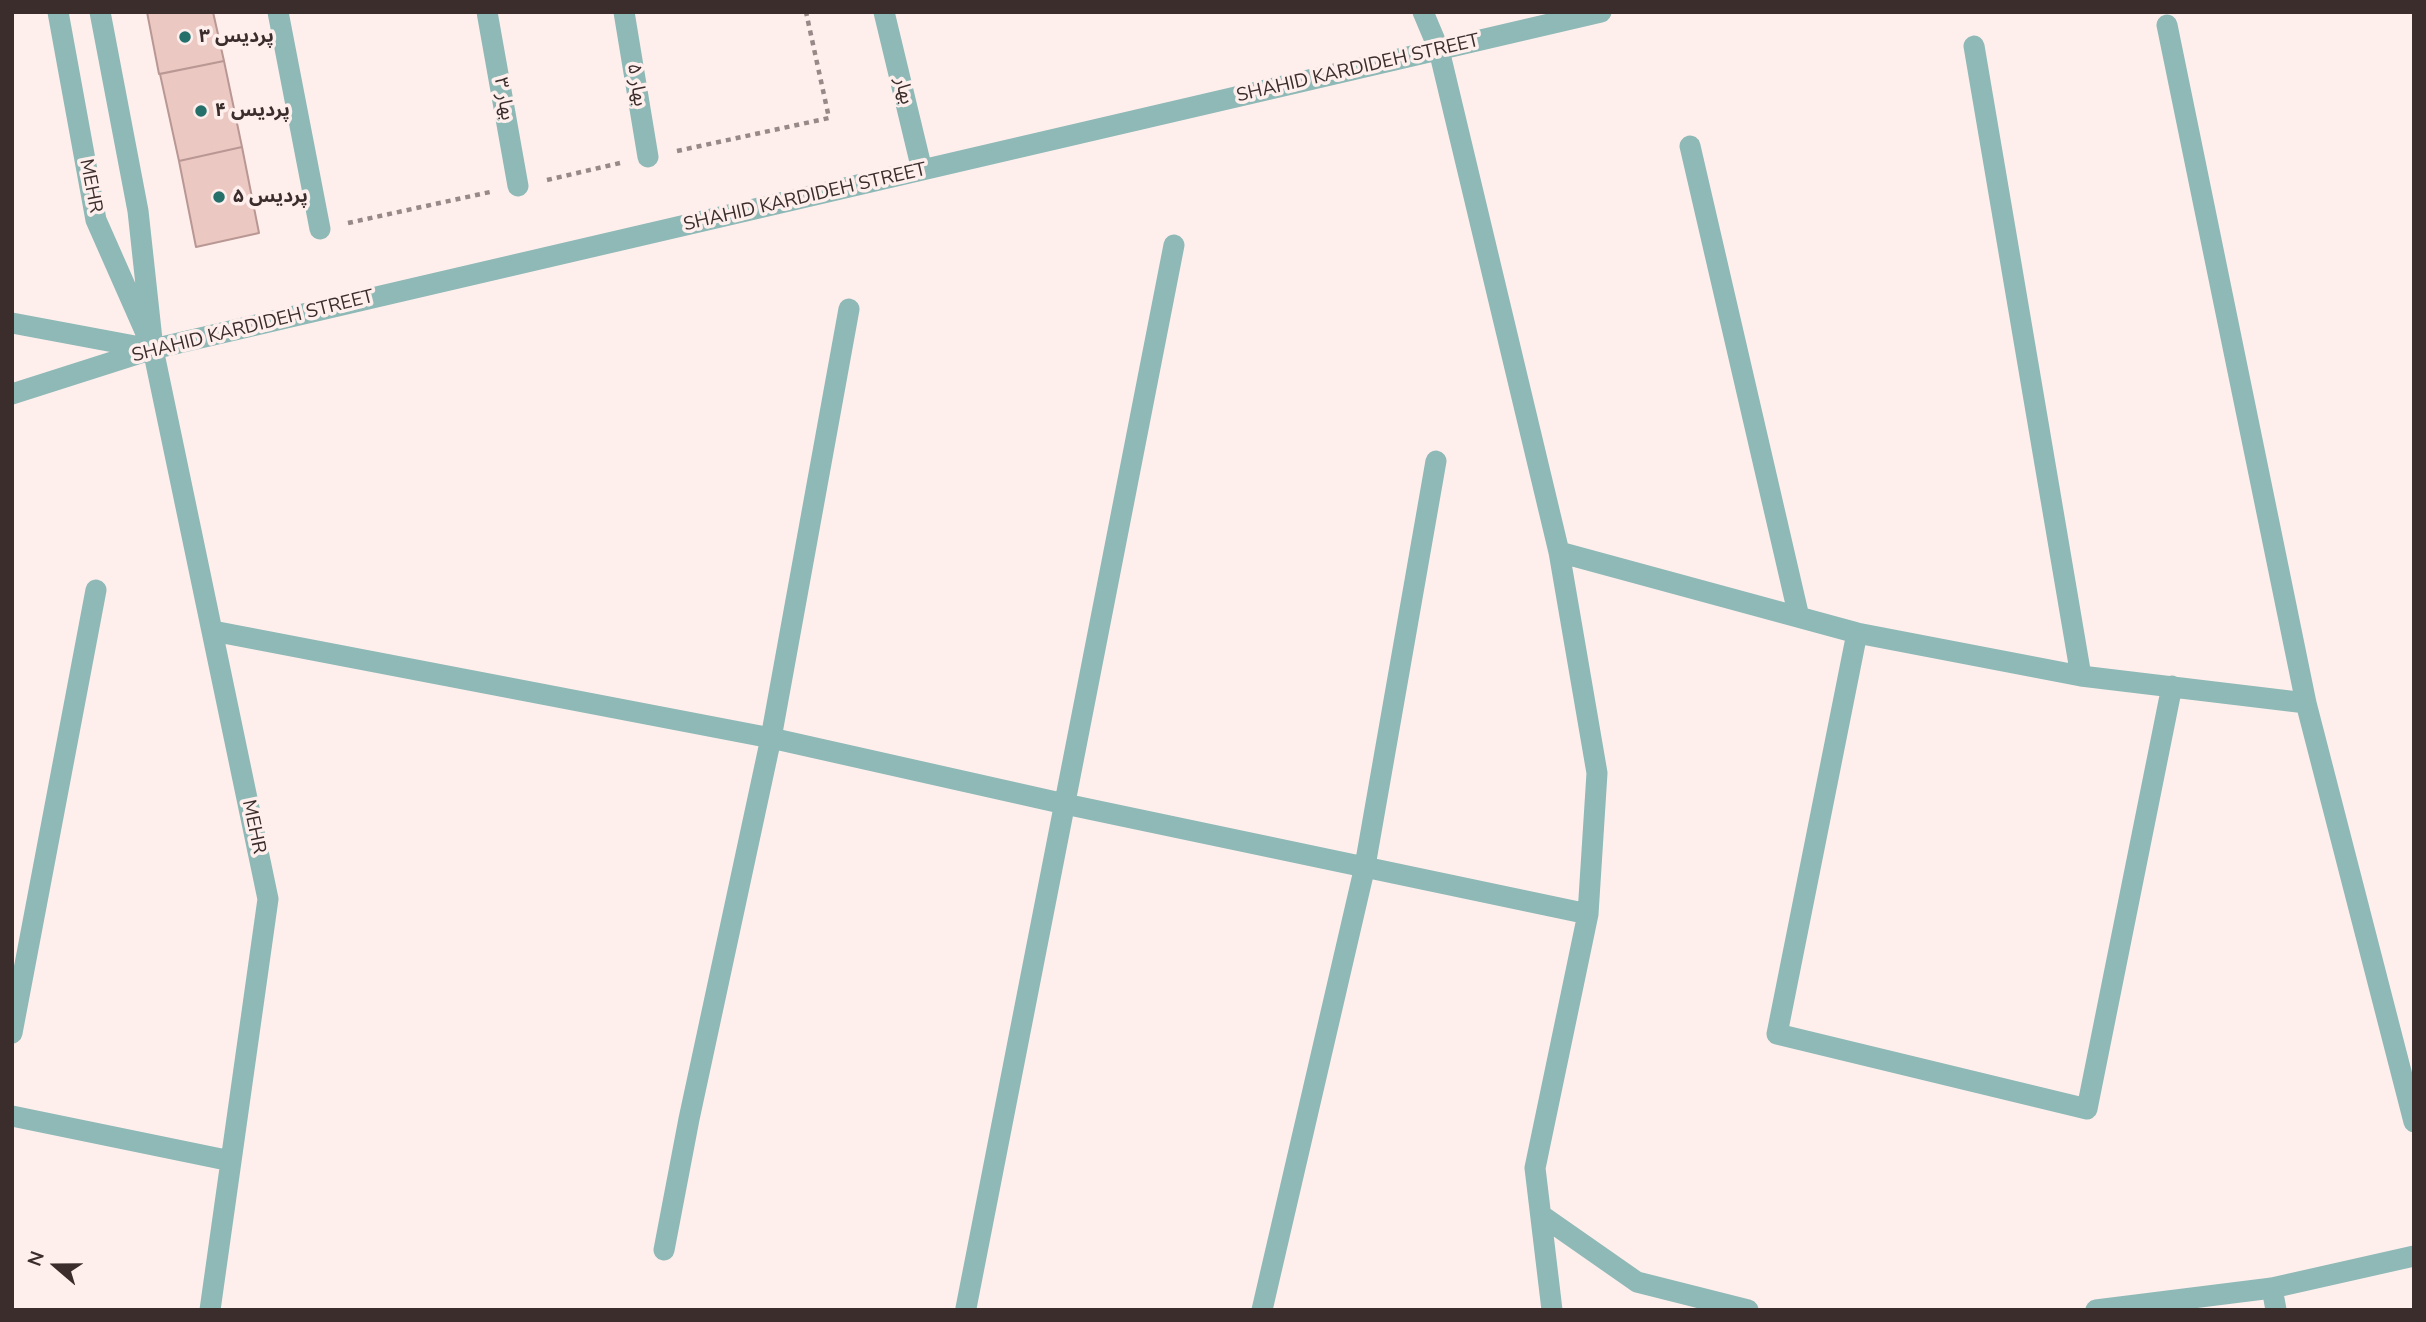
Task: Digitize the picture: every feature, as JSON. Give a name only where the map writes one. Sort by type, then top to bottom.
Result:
[{"type":"street","name":"MEHR","points":[[58,12],[96,220],[153,349]]},
{"type":"street","name":"MEHR","points":[[100,12],[138,211],[153,349],[268,899],[210,1310]]},
{"type":"street","points":[[278,12],[320,229]]},
{"type":"street","name":"بهار ۳","points":[[487,12],[518,186]]},
{"type":"street","name":"بهار ۵","points":[[624,12],[648,157]]},
{"type":"street","name":"بهار","points":[[884,12],[922,170]]},
{"type":"street","points":[[1423,12],[1439,50],[1559,552],[1597,773],[1588,914],[1535,1168],[1552,1310]]},
{"type":"street","points":[[1437,12],[1439,50]]},
{"type":"street","name":"SHAHID KARDIDEH STREET","points":[[12,394],[153,349],[1601,12]]},
{"type":"street","points":[[2166,25],[2306,703],[2414,1122]]},
{"type":"street","points":[[1974,47],[2081,676]]},
{"type":"street","points":[[1690,146],[1799,617]]},
{"type":"street","points":[[965,1308],[1174,245]]},
{"type":"street","points":[[664,1250],[692,1105],[771,738],[849,309]]},
{"type":"street","points":[[12,323],[153,349]]},
{"type":"street","points":[[1262,1310],[1365,866],[1436,461]]},
{"type":"street","points":[[1559,552],[1857,634],[2081,676],[2306,703]]},
{"type":"street","points":[[12,1033],[96,590]]},
{"type":"street","points":[[213,631],[771,738],[1065,804],[1588,914]]},
{"type":"street","points":[[1857,634],[1777,1034],[2087,1109],[2172,685]]},
{"type":"street","points":[[12,1116],[231,1161]]},
{"type":"street","points":[[1541,1215],[1637,1282],[1748,1310]]},
{"type":"street","points":[[2096,1310],[2272,1288],[2414,1256]]},
{"type":"street","points":[[2272,1288],[2276,1310]]},
{"type":"building","name":"پردیس ۳","points":[[147,12],[213,12],[224,61],[159,74]]},
{"type":"building","name":"پردیس ۴","points":[[224,61],[242,147],[179,161],[160,74]]},
{"type":"building","name":"پردیس ۵","points":[[242,147],[259,233],[196,247],[179,161]]},
{"type":"place","name":"پردیس ۳","points":[[185,37]]},
{"type":"place","name":"پردیس ۴","points":[[201,111]]},
{"type":"place","name":"پردیس ۵","points":[[219,197]]}]
